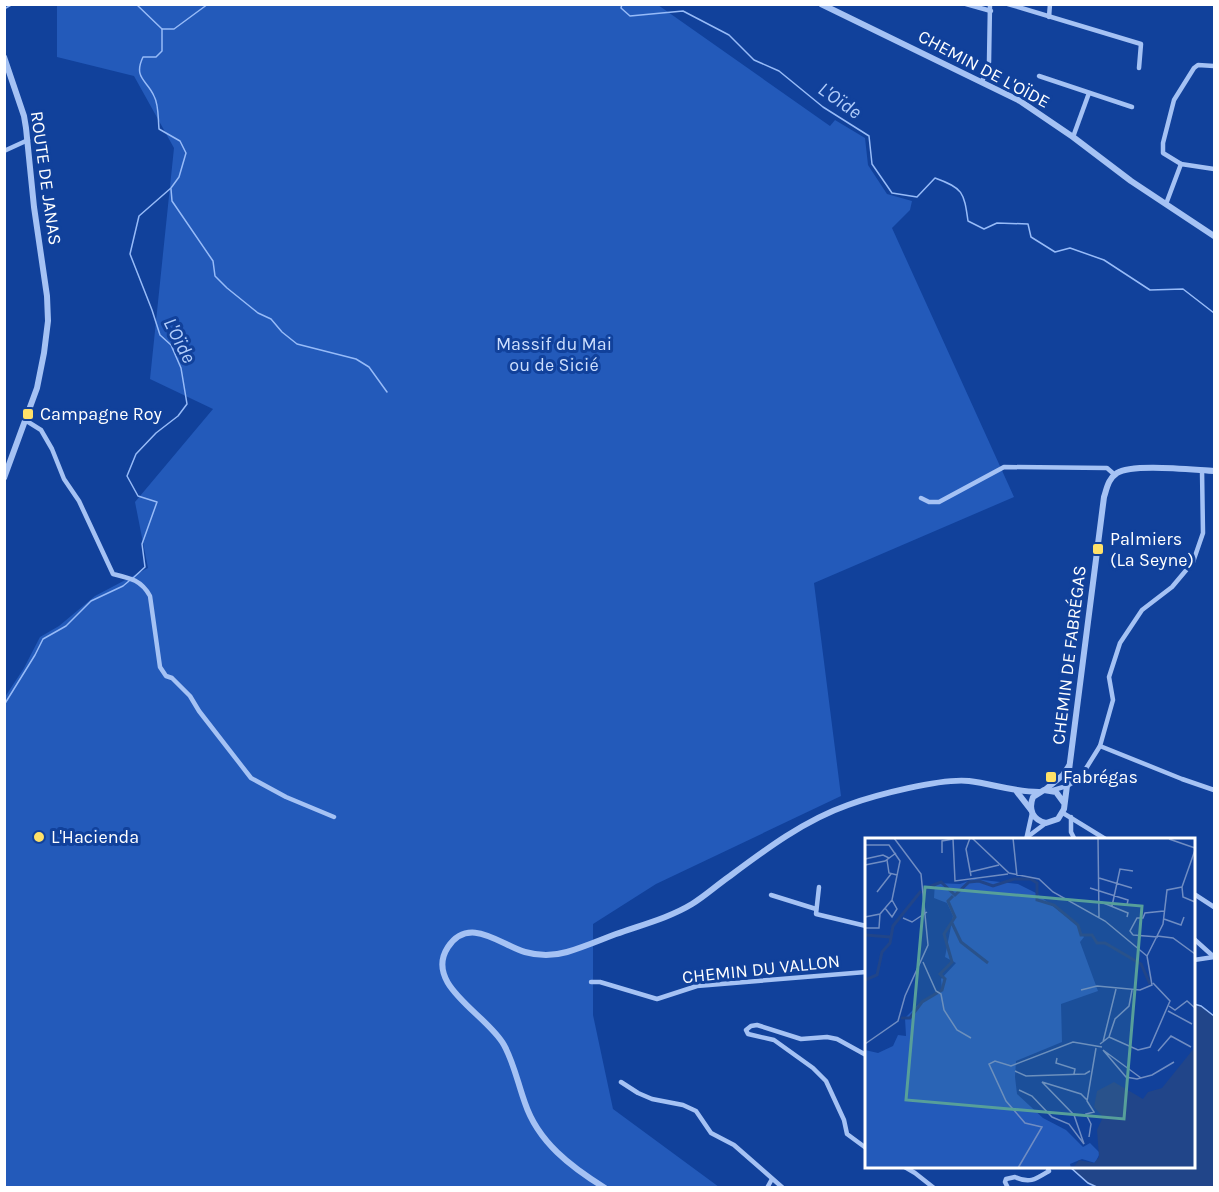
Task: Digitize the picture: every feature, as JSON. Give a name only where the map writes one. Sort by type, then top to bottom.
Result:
[{"type":"street","name":"CHEMIN DE L'OÏDE","points":[[821,4],[1020,101],[1131,181],[1215,236]]},
{"type":"street","points":[[966,4],[991,11]]},
{"type":"street","points":[[982,82],[989,62],[990,4]]},
{"type":"street","points":[[1008,4],[1141,44],[1139,68]]},
{"type":"street","points":[[1049,17],[1050,4]]},
{"type":"street","name":"ROUTE DE JANAS","points":[[4,57],[24,116],[48,315],[37,388],[4,478]]},
{"type":"street","points":[[1215,66],[1198,65],[1194,68],[1173,100],[1163,143],[1163,153],[1181,164],[1215,169]]},
{"type":"street","points":[[1040,76],[1132,107]]},
{"type":"street","points":[[1073,137],[1089,93]]},
{"type":"street","points":[[4,151],[28,140]]},
{"type":"street","points":[[1166,204],[1181,164]]},
{"type":"street","points":[[26,420],[41,430],[52,449],[64,479],[79,501],[113,574],[136,579],[144,585],[150,596],[160,667],[166,676],[172,678],[190,696],[251,778],[286,797],[334,818]]},
{"type":"street","points":[[921,498],[928,502],[939,502],[1004,467],[1107,468],[1115,475],[1120,471],[1133,468],[1215,471]]},
{"type":"street","points":[[605,1188],[557,1153],[541,1136],[526,1108],[504,1044],[495,1031],[446,982],[441,965],[450,944],[457,938],[475,932],[485,934],[523,952],[537,955],[553,955],[569,951],[662,918],[691,905],[764,851],[819,818],[848,804],[945,782],[966,781],[990,784],[1017,792],[1039,792],[1067,786],[1080,778],[1100,746],[1113,700],[1109,677],[1120,643],[1142,610],[1172,587],[1193,562],[1203,533],[1202,470]]},
{"type":"street","name":"CHEMIN DE FABRÉGAS","points":[[1064,803],[1104,497],[1108,484],[1115,475]]},
{"type":"street","points":[[1100,746],[1182,779],[1215,789]]},
{"type":"street","name":"CHEMIN DE FABRÉGAS","points":[[1050,790],[1071,763]]},
{"type":"street","points":[[1017,792],[1040,822],[1046,823],[1054,822],[1063,813],[1064,803],[1061,796],[1050,790]]},
{"type":"street","points":[[1027,838],[1033,797],[1039,792]]},
{"type":"street","points":[[1063,813],[1104,838]]},
{"type":"street","points":[[1071,818],[1071,832],[1074,838]]},
{"type":"street","points":[[1027,838],[1046,823]]},
{"type":"street","points":[[819,887],[816,914],[865,926]]},
{"type":"street","points":[[771,895],[816,909]]},
{"type":"street","points":[[1195,895],[1215,907]]},
{"type":"street","points":[[1195,940],[1214,957]]},
{"type":"street","points":[[1195,960],[1214,957]]},
{"type":"street","name":"CHEMIN DU VALLON","points":[[591,982],[600,981],[657,999],[697,986],[865,972]]},
{"type":"street","points":[[865,1054],[837,1039],[827,1037],[801,1039],[757,1025],[746,1030],[748,1034],[774,1040],[813,1068],[826,1081],[844,1120],[847,1134],[865,1147]]},
{"type":"street","points":[[621,1082],[652,1099],[683,1105],[696,1111],[711,1133],[734,1145],[783,1188]]},
{"type":"street","points":[[905,1168],[934,1188]]},
{"type":"street","points":[[1008,1188],[1006,1179],[1016,1177],[1032,1182],[1049,1171],[1048,1168]]},
{"type":"street","points":[[767,1188],[772,1179]]},
{"type":"green space","name":"Massif du Mai ou de Sicié","points":[[57,5],[658,5],[830,126],[835,120],[865,138],[868,165],[887,194],[912,201],[910,210],[892,228],[1014,497],[814,583],[841,796],[656,884],[593,924],[593,1015],[613,1109],[719,1187],[5,1188],[5,697],[40,637],[59,626],[95,596],[148,568],[135,502],[213,409],[150,379],[174,148],[134,76],[57,57]]},
{"type":"shaded area","points":[[1195,1004],[1201,1006],[1214,1016],[1214,1187],[1099,1188],[1088,1183],[1071,1168],[1195,1168]]},
{"type":"waterway","name":"L'Oïde","points":[[4,9],[13,4]]},
{"type":"waterway","name":"L'Oïde","points":[[136,4],[162,29],[174,29],[208,4]]},
{"type":"waterway","name":"L'Oïde","points":[[622,4],[621,8],[630,16],[683,11],[729,35],[754,60],[779,71],[823,107],[869,136],[872,164],[892,193],[917,197],[935,178],[957,188],[963,197],[968,221],[984,229],[997,223],[1028,224],[1031,237],[1055,252],[1070,248],[1104,260],[1150,290],[1183,289],[1214,313]]},
{"type":"waterway","name":"L'Oïde","points":[[133,578],[145,567],[142,544],[157,502],[138,496],[127,476],[136,454],[156,433],[178,416],[187,404],[181,368],[171,345],[160,335],[130,254],[139,216],[171,188],[179,177],[186,153],[180,141],[159,129],[156,100],[140,74],[143,57],[156,57],[162,51],[162,29]]},
{"type":"waterway","name":"L'Oïde","points":[[171,189],[172,201],[213,261],[215,276],[227,288],[258,313],[271,319],[297,344],[356,359],[369,367],[387,392]]},
{"type":"waterway","name":"L'Oïde","points":[[4,705],[43,639],[66,626],[91,601],[129,581]]},
{"type":"place","name":"Campagne Roy","points":[[28,414]]},
{"type":"place","name":"Palmiers (La Seyne)","points":[[1098,549]]},
{"type":"place","name":"Fabrégas","points":[[1051,777]]},
{"type":"place","name":"L'Hacienda","points":[[39,837]]}]
